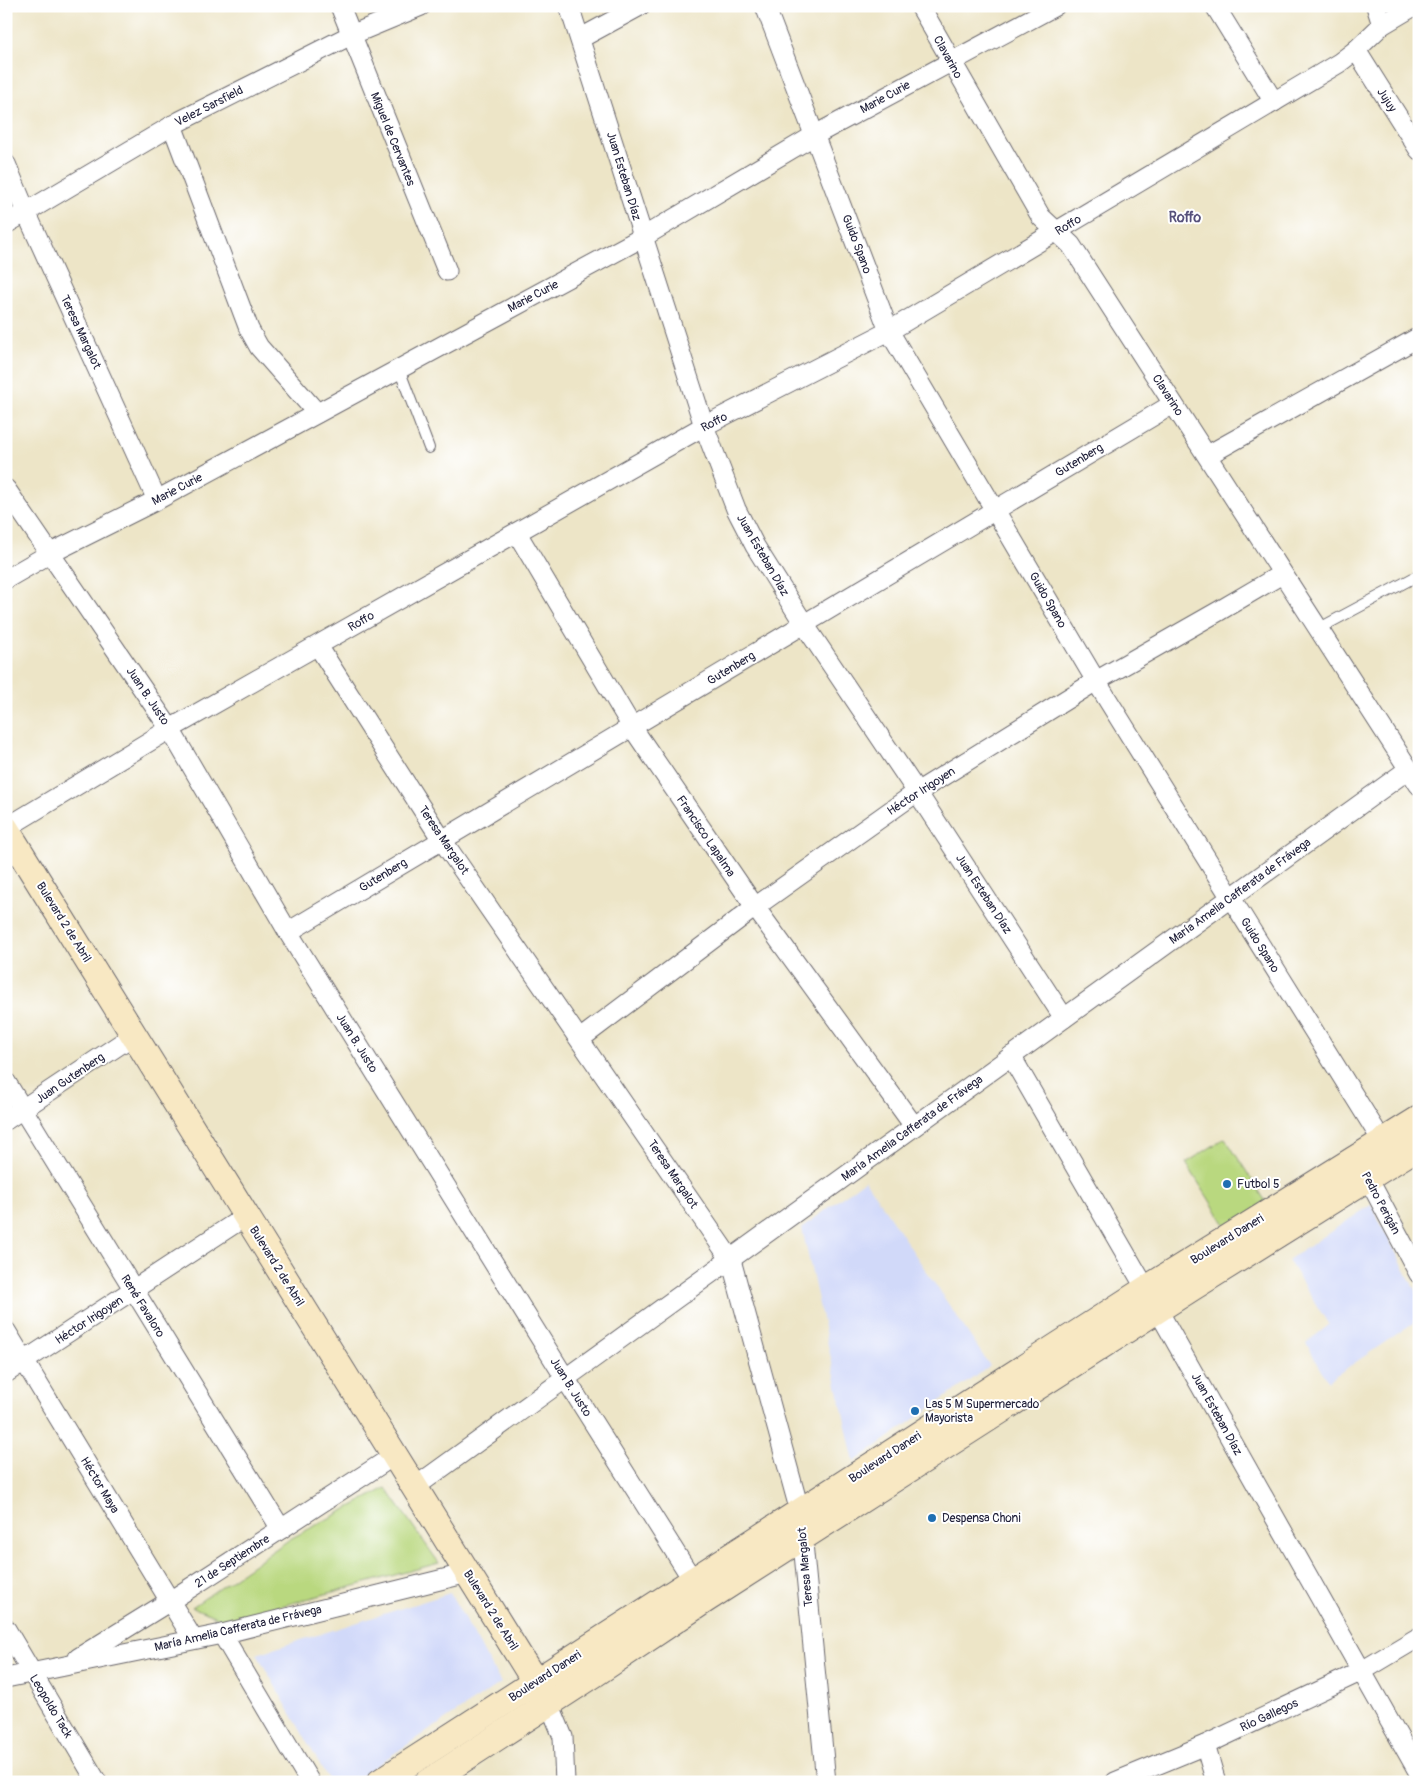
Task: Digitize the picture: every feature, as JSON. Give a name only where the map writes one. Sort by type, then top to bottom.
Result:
[{"type":"main road","name":"Bulevard 2 de Abril","points":[[6,828],[542,1693]]},
{"type":"main road","name":"Boulevard Daneri","points":[[380,1782],[430,1750],[542,1693],[593,1675],[698,1590],[800,1512],[929,1442],[1152,1299],[1363,1168],[1388,1152],[1419,1119]]},
{"type":"main road","name":"Boulevard Daneri","points":[[1388,1152],[1419,1146]]},
{"type":"main road","name":"Boulevard Daneri","points":[[698,1590],[801,1538],[929,1442]]},
{"type":"main road","name":"Boulevard Daneri","points":[[436,1777],[542,1693]]},
{"type":"main road","points":[[430,1750],[436,1777]]},
{"type":"street","name":"Miguel de Cervantes","points":[[340,6],[447,271]]},
{"type":"street","name":"Velez Sarsfield","points":[[6,224],[172,125],[351,35],[421,6]]},
{"type":"street","name":"Juan Esteban Díaz","points":[[569,6],[704,426],[736,509],[755,546],[804,624],[917,792],[1064,1018]]},
{"type":"street","points":[[580,38],[640,6]]},
{"type":"street","name":"Guido Spano","points":[[766,6],[890,331],[1096,681],[1388,1152]]},
{"type":"street","name":"Clavarino","points":[[920,6],[1041,217],[1071,245],[1414,777]]},
{"type":"street","name":"Marie Curie","points":[[6,579],[51,553],[157,500],[643,237],[815,135],[950,61],[1056,6]]},
{"type":"street","points":[[1215,6],[1274,102]]},
{"type":"street","points":[[1376,6],[1382,25]]},
{"type":"street","name":"Roffo","points":[[6,828],[170,729],[704,426],[890,331],[1339,63],[1356,50],[1382,25],[1414,6]]},
{"type":"street","name":"Jujuy","points":[[1356,50],[1419,150]]},
{"type":"street","points":[[172,125],[249,329],[259,347],[317,414]]},
{"type":"street","name":"Teresa Margalot","points":[[6,164],[157,500]]},
{"type":"street","points":[[1208,455],[1419,337]]},
{"type":"street","name":"Gutenberg","points":[[288,932],[1173,404]]},
{"type":"street","name":"Juan B. Justo","points":[[6,489],[170,729],[288,932],[698,1590]]},
{"type":"street","name":"Francisco Lapalma","points":[[517,533],[632,727],[755,907],[914,1126]]},
{"type":"street","name":"Héctor Irigoyen","points":[[580,1039],[755,907],[917,792],[1096,681],[1282,574]]},
{"type":"street","name":"Teresa Margalot","points":[[318,646],[442,840],[731,1260],[800,1512],[826,1782]]},
{"type":"street","name":"María Amelia Cafferata de Frávega","points":[[415,1488],[1231,898],[1414,777]]},
{"type":"street","name":"Juan Gutenberg","points":[[6,1120],[134,1035]]},
{"type":"street","name":"Juan Esteban Díaz","points":[[1011,1056],[1152,1299],[1419,1773]]},
{"type":"street","name":"René Favaloro","points":[[6,1082],[281,1528]]},
{"type":"street","name":"Pedro Perigán","points":[[1363,1168],[1419,1274]]},
{"type":"street","name":"Héctor Irigoyen","points":[[6,1374],[246,1216]]},
{"type":"street","name":"Héctor Maya","points":[[6,1331],[193,1639]]},
{"type":"street","name":"21 de Septiembre","points":[[67,1665],[395,1456]]},
{"type":"street","name":"María Amelia Cafferata de Frávega","points":[[6,1678],[222,1634],[468,1573]]},
{"type":"street","name":"Leopoldo Tack","points":[[6,1629],[97,1782]]},
{"type":"street","points":[[222,1634],[310,1782]]},
{"type":"street","name":"Río Gallegos","points":[[1115,1782],[1205,1745],[1362,1671],[1419,1637]]},
{"type":"street","points":[[542,1693],[563,1737],[565,1782]]},
{"type":"street","points":[[1205,1745],[1216,1782]]},
{"type":"lane","points":[[399,369],[429,448]]},
{"type":"lane","points":[[1318,629],[1415,578]]},
{"type":"shaded area","points":[[865,1180],[990,1366],[854,1462],[802,1228]]},
{"type":"shaded area","points":[[1371,1205],[1419,1297],[1419,1319],[1328,1381],[1306,1343],[1329,1325],[1288,1260]]},
{"type":"shaded area","points":[[450,1593],[501,1683],[351,1782],[330,1782],[257,1654]]},
{"type":"green space","name":"Futbol 5","points":[[1225,1138],[1268,1205],[1229,1231],[1186,1163]]},
{"type":"green space","points":[[386,1488],[439,1563],[226,1621],[192,1607],[290,1539]]},
{"type":"place","name":"Futbol 5","points":[[1227,1184]]},
{"type":"place","name":"Las 5 M Supermercado Mayorista","points":[[915,1411]]},
{"type":"place","name":"Despensa Choni","points":[[932,1518]]},
{"type":"district","name":"Roffo","points":[[1185,217]]}]
